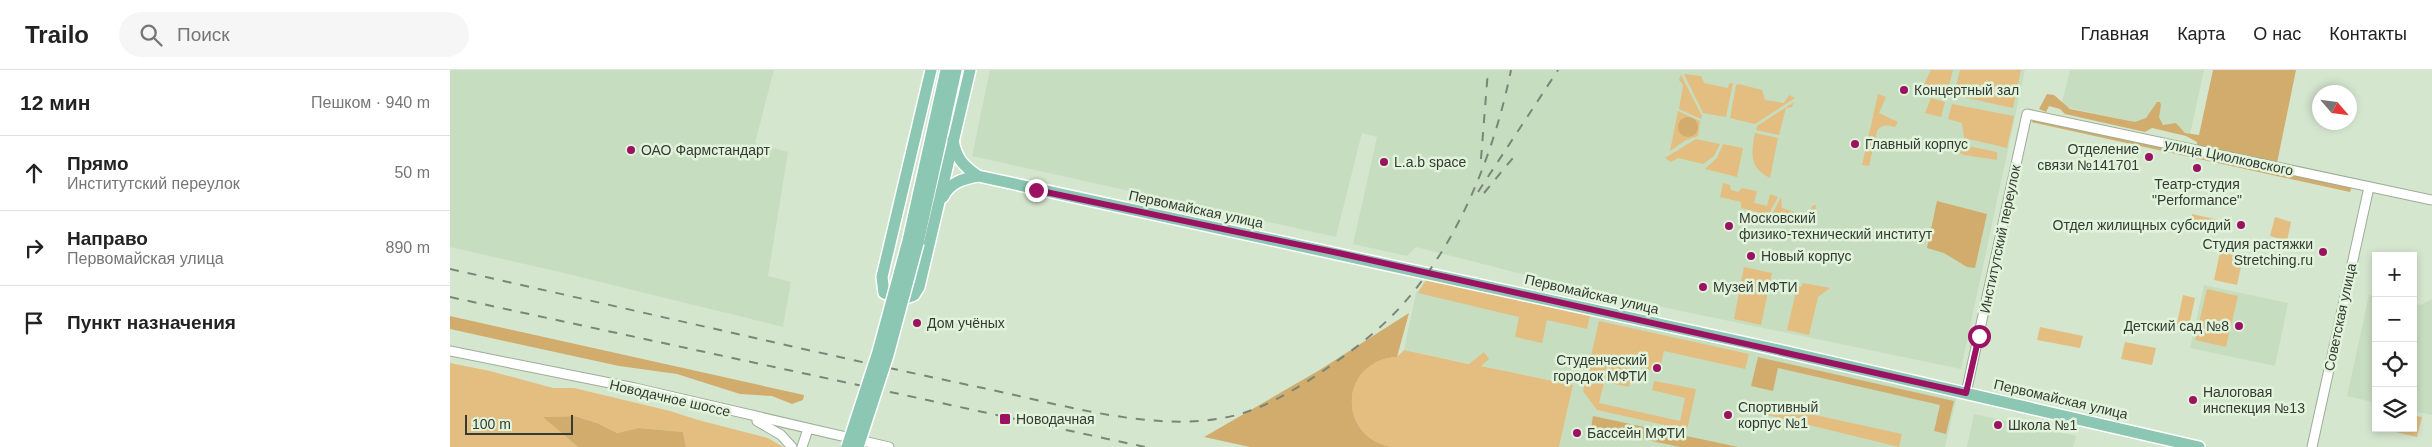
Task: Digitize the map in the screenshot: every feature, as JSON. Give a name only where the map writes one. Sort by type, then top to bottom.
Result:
[{"type":"main road","points":[[931,70],[882,277],[883,290],[889,297],[907,300],[914,295],[919,287],[940,205],[970,70]]},
{"type":"main road","points":[[858,447],[888,355],[936,134],[946,70]]},
{"type":"main road","points":[[936,134],[957,70]]},
{"type":"main road","points":[[954,140],[955,152],[961,164],[978,176]]},
{"type":"main road","points":[[940,205],[950,186],[956,182],[978,176]]},
{"type":"main road","name":"Первомайская улица","points":[[978,176],[1520,293],[2199,447]]},
{"type":"main road","points":[[847,447],[913,242]]},
{"type":"street","name":"улица Циолковского","points":[[2027,114],[2432,200]]},
{"type":"street","name":"Институтский переулок","points":[[1966,393],[2027,114]]},
{"type":"street","name":"Советская улица","points":[[2312,447],[2369,187]]},
{"type":"street","name":"Новодачное шоссе","points":[[450,351],[635,388],[876,446],[889,447]]},
{"type":"street","points":[[743,415],[774,430],[792,447]]},
{"type":"street","points":[[802,447],[808,429]]},
{"type":"shaded area","points":[[450,70],[774,70],[755,143],[788,152],[768,276],[791,282],[783,327],[450,247]]},
{"type":"shaded area","name":"Московский физико-технический институт","points":[[990,70],[2025,70],[1961,369],[1604,295],[1416,247],[1407,256],[1353,244],[1377,137],[1362,133],[1336,237],[972,156]]},
{"type":"shaded area","points":[[1931,70],[1953,70],[1949,86],[1946,84],[1940,90],[1924,84]]},
{"type":"shaded area","points":[[1960,70],[2021,70],[2013,108],[1954,95]]},
{"type":"shaded area","points":[[2070,70],[2204,70],[2190,134],[2061,106]]},
{"type":"shaded area","points":[[2213,70],[2296,70],[2277,163],[2197,145],[2197,142],[2186,136],[2152,128],[2145,132],[2065,114],[2060,109],[2049,106],[2046,112],[2039,109],[2047,94],[2054,95],[2070,109],[2135,122],[2146,118],[2157,102],[2160,102],[2159,117],[2163,125],[2176,123],[2185,133],[2199,135]]},
{"type":"shaded area","points":[[1684,74],[1701,76],[1704,83],[1728,88],[1729,84],[1733,83],[1726,117],[1703,113]]},
{"type":"shaded area","points":[[1681,75],[1702,116],[1701,119],[1679,109],[1683,85],[1679,80]]},
{"type":"shaded area","points":[[1739,84],[1762,90],[1765,100],[1784,103],[1789,95],[1795,98],[1755,124],[1730,118],[1736,85]]},
{"type":"shaded area","points":[[1878,94],[1886,97],[1879,113],[1898,122],[1895,127],[1885,126],[1877,131],[1869,166],[1862,165]]},
{"type":"shaded area","points":[[1931,98],[1945,102],[1941,117],[1925,113]]},
{"type":"shaded area","points":[[1794,102],[1792,107],[1786,108],[1779,135],[1756,130],[1757,126]]},
{"type":"shaded area","points":[[1952,104],[2014,116],[2007,148],[1964,138],[1962,123],[1948,119]]},
{"type":"shaded area","points":[[1678,111],[1700,121],[1698,136],[1686,140],[1670,151]]},
{"type":"shaded area","points":[[1684,117],[1692,117],[1698,123],[1698,131],[1692,137],[1684,137],[1678,131],[1678,123]]},
{"type":"shaded area","points":[[2036,119],[2352,186],[2350,192],[2031,122]]},
{"type":"shaded area","points":[[1755,133],[1778,138],[1770,178],[1758,170],[1753,159]]},
{"type":"shaded area","points":[[1696,139],[1720,144],[1714,156],[1703,164],[1678,158],[1671,162],[1665,158]]},
{"type":"shaded area","points":[[1723,144],[1743,148],[1737,177],[1705,169],[1717,158]]},
{"type":"shaded area","points":[[1963,145],[1997,152],[1997,160],[1964,155],[1960,153]]},
{"type":"shaded area","points":[[1723,183],[1730,185],[1731,190],[1738,192],[1742,188],[1757,191],[1754,203],[1767,206],[1770,194],[1778,197],[1768,215],[1741,208],[1741,202],[1720,197]]},
{"type":"shaded area","points":[[1781,197],[1782,208],[1806,216],[1810,216],[1812,206],[1816,205],[1813,224],[1795,226],[1796,222],[1771,216]]},
{"type":"shaded area","points":[[1937,201],[1987,214],[1975,268],[1967,267],[1944,253],[1927,248]]},
{"type":"shaded area","points":[[2192,214],[2219,220],[2216,234],[2189,228]]},
{"type":"shaded area","points":[[2275,217],[2291,222],[2287,241],[2270,236]]},
{"type":"shaded area","points":[[2220,252],[2243,257],[2237,285],[2214,280]]},
{"type":"shaded area","points":[[1744,267],[1772,273],[1761,325],[1734,319]]},
{"type":"shaded area","name":"Студенческий городок МФТИ","points":[[1426,280],[1957,396],[1945,447],[1559,447],[1573,385],[1404,350],[1416,293]]},
{"type":"shaded area","points":[[1426,280],[1590,316],[1587,329],[1547,320],[1542,343],[1515,337],[1519,317],[1418,293]]},
{"type":"shaded area","points":[[1803,283],[1830,288],[1818,297],[1809,335],[1787,330],[1797,287],[1801,287]]},
{"type":"shaded area","name":"Детский сад №8","points":[[2204,285],[2288,303],[2275,366],[2190,348]]},
{"type":"shaded area","points":[[2207,289],[2238,296],[2226,347],[2195,340]]},
{"type":"shaded area","points":[[2183,295],[2195,298],[2188,331],[2176,328]]},
{"type":"shaded area","points":[[2369,295],[2372,295],[2372,402],[2347,396]]},
{"type":"shaded area","points":[[2432,299],[2432,415],[2417,412],[2417,305]]},
{"type":"shaded area","points":[[1409,313],[1397,357],[1378,361],[1365,371],[1356,384],[1352,399],[1354,414],[1360,428],[1373,440],[1391,447],[1250,447],[1204,437],[1318,371]]},
{"type":"shaded area","points":[[450,316],[804,395],[803,400],[792,404],[772,396],[740,394],[677,374],[619,366],[450,329]]},
{"type":"shaded area","points":[[1599,321],[1749,354],[1745,369],[1664,351],[1659,372],[1633,366],[1629,387],[1604,382],[1599,403],[1680,421],[1685,398],[1652,390],[1654,381],[1696,389],[1687,430],[1597,410],[1583,391]]},
{"type":"shaded area","points":[[2040,327],[2083,336],[2080,348],[2037,340]]},
{"type":"shaded area","points":[[2125,342],[2156,348],[2152,365],[2121,359]]},
{"type":"shaded area","points":[[1404,350],[1469,364],[1484,352],[1489,359],[1481,366],[1573,385],[1559,447],[1391,447],[1373,440],[1360,428],[1354,414],[1352,399],[1356,384],[1365,371],[1378,361],[1397,357]]},
{"type":"shaded area","points":[[1758,357],[1954,401],[1946,434],[1934,431],[1940,405],[1778,368],[1773,391],[1751,386]]},
{"type":"shaded area","points":[[450,363],[490,371],[553,388],[574,388],[670,411],[768,438],[783,447],[686,447],[683,432],[639,428],[617,433],[597,423],[575,416],[544,417],[578,447],[450,447]]},
{"type":"shaded area","points":[[1750,401],[1902,434],[1899,447],[1747,410]]},
{"type":"shaded area","name":"Школа №1","points":[[1974,414],[2076,436],[2073,447],[1967,447]]},
{"type":"shaded area","points":[[575,416],[597,423],[617,433],[639,428],[683,432],[686,447],[578,447],[543,417]]},
{"type":"shaded area","points":[[1593,416],[1738,447],[1680,447],[1591,428]]},
{"type":"shaded area","points":[[2417,416],[2422,417],[2417,437],[2395,432],[2417,432]]},
{"type":"railway","points":[[1481,159],[1488,70]]},
{"type":"railway","points":[[450,269],[1068,407],[1132,418],[1163,421],[1194,421],[1223,418],[1249,411],[1297,388],[1352,350],[1398,309],[1444,249],[1462,214],[1492,143],[1511,70]]},
{"type":"railway","points":[[1478,192],[1558,70]]},
{"type":"railway","points":[[1484,193],[1517,153]]},
{"type":"railway","points":[[450,297],[1145,447]]},
{"type":"place","name":"Концертный зал","points":[[1904,90]]},
{"type":"place","name":"Главный корпус","points":[[1855,144]]},
{"type":"place","name":"ОАО Фармстандарт","points":[[631,150]]},
{"type":"place","name":"Отделение связи №141701","points":[[2149,157]]},
{"type":"place","name":"L.a.b space","points":[[1384,162]]},
{"type":"place","name":"Театр-студия \"Performance\"","points":[[2197,168]]},
{"type":"place","name":"Отдел жилищных субсидий","points":[[2241,225]]},
{"type":"place","name":"Московский физико-технический институт","points":[[1729,226]]},
{"type":"place","name":"Студия растяжки Stretching.ru","points":[[2323,252]]},
{"type":"place","name":"Новый корпус","points":[[1751,256]]},
{"type":"place","name":"Музей МФТИ","points":[[1703,287]]},
{"type":"place","name":"Дом учёных","points":[[917,323]]},
{"type":"place","name":"Детский сад №8","points":[[2239,326]]},
{"type":"place","name":"Студенческий городок МФТИ","points":[[1657,368]]},
{"type":"place","name":"Налоговая инспекция №13","points":[[2193,400]]},
{"type":"place","name":"Спортивный корпус №1","points":[[1728,415]]},
{"type":"place","name":"Новодачная","points":[[1005,419]]},
{"type":"place","name":"Школа №1","points":[[1998,425]]},
{"type":"place","name":"Бассейн МФТИ","points":[[1577,433]]},
{"type":"route","points":[[1036,190],[1343,254],[1966,393],[1979,336]]}]
